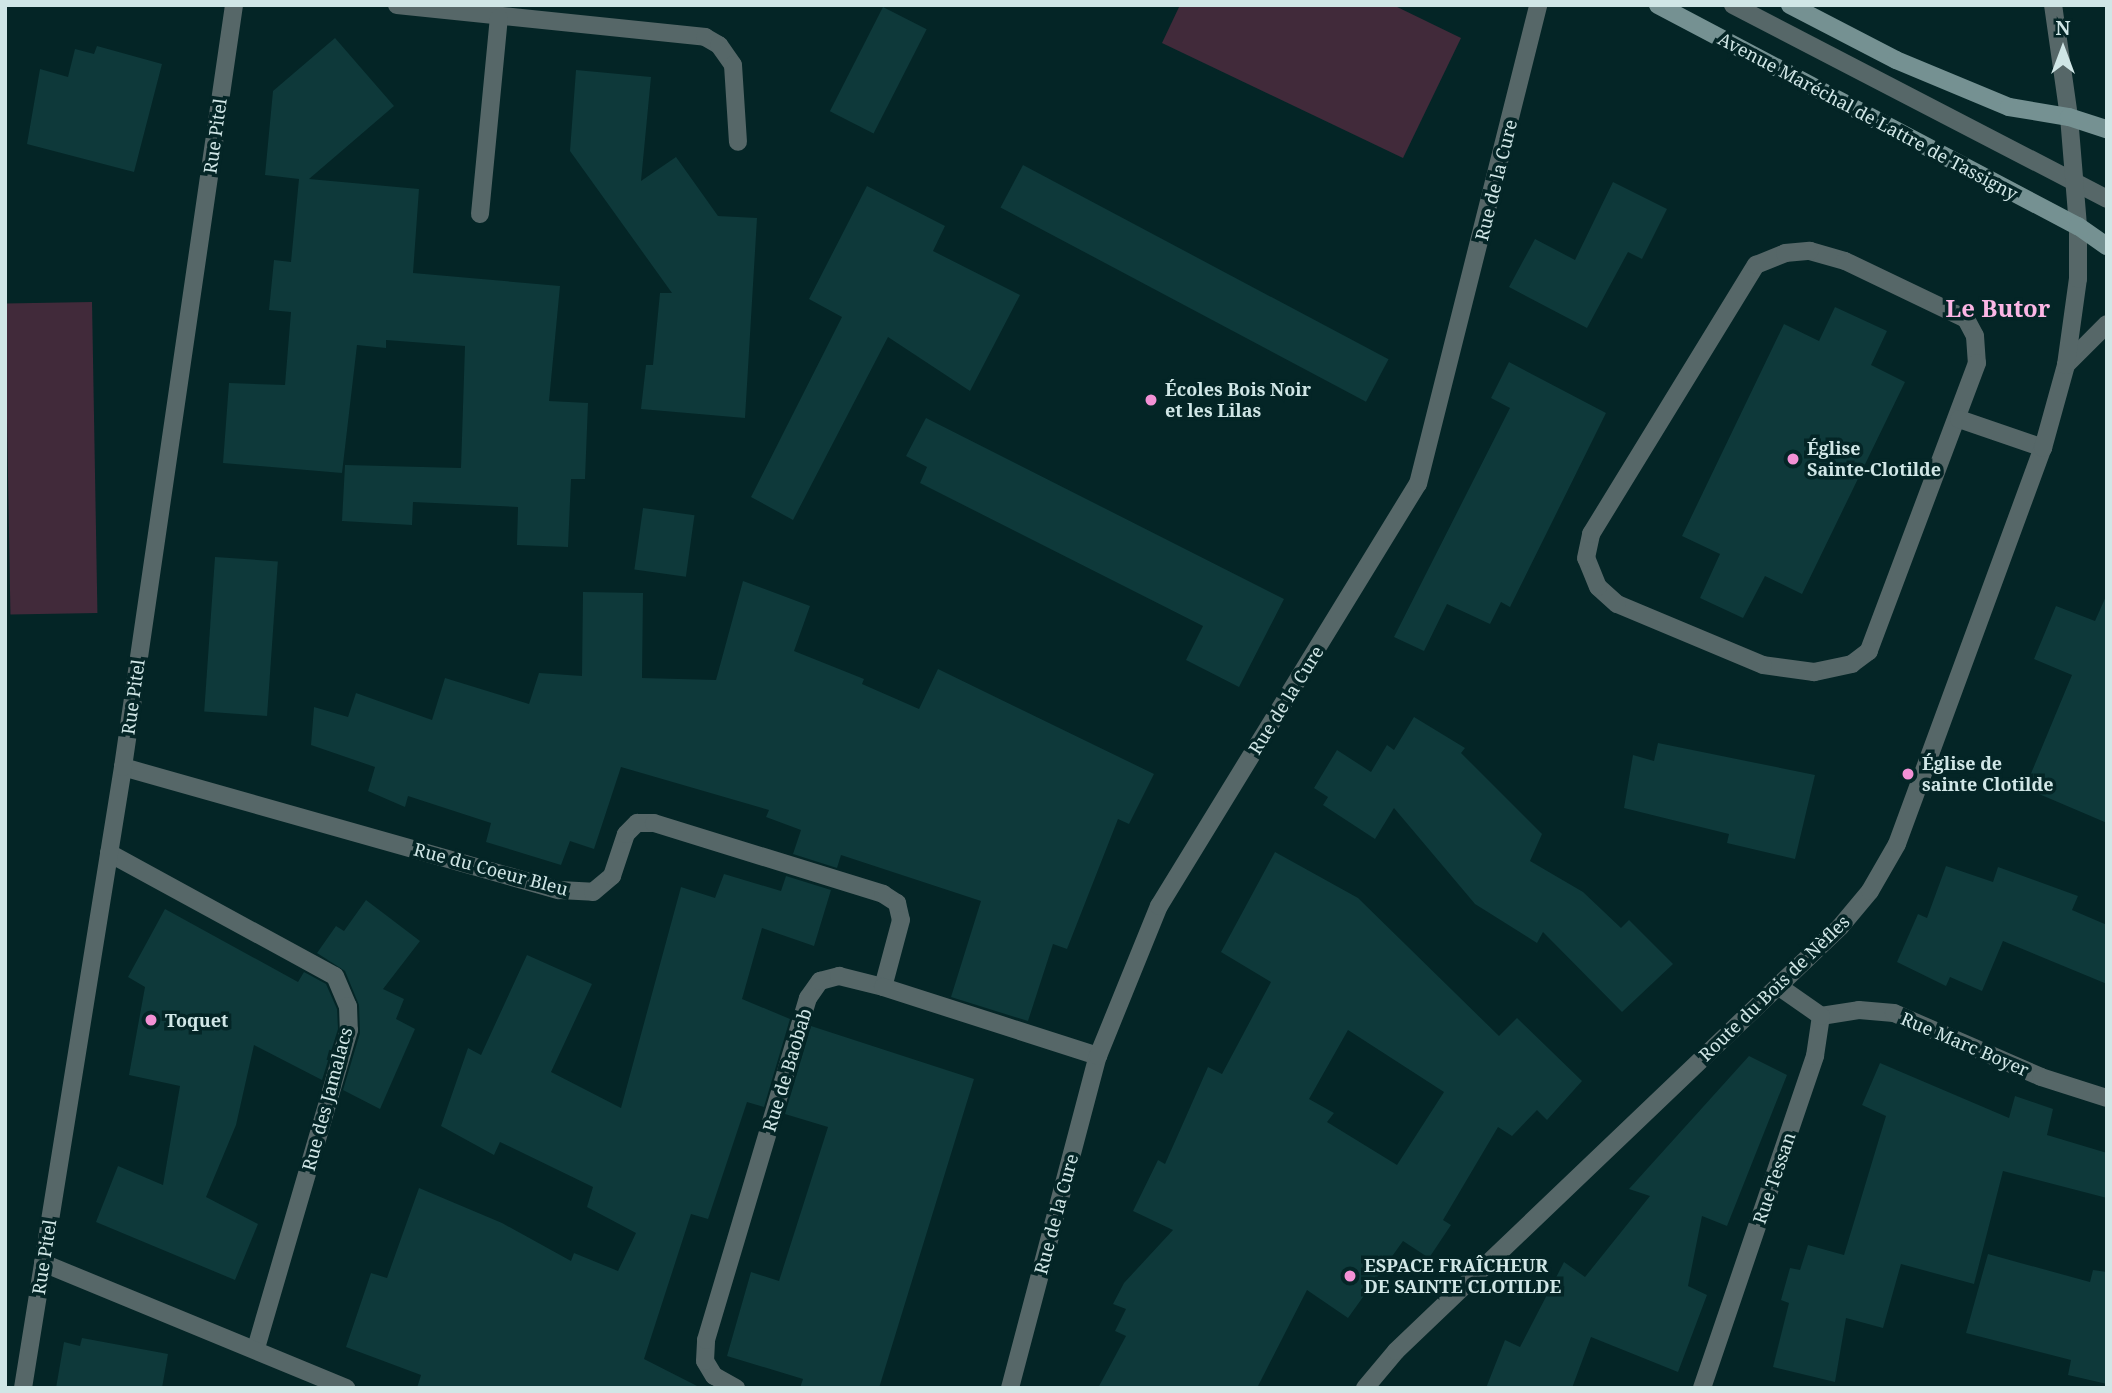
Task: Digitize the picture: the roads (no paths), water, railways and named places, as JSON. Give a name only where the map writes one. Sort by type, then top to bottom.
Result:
[{"type":"main road","name":"Avenue Maréchal de Lattre de Tassigny","points":[[1658,5],[2078,226],[2107,246]]},
{"type":"main road","points":[[1790,5],[1896,60],[2009,107],[2069,117],[2107,130]]},
{"type":"street","name":"Rue Pitel","points":[[23,1388],[123,767],[234,5]]},
{"type":"street","points":[[397,5],[499,18],[550,13],[705,37],[719,45],[733,65],[738,142]]},
{"type":"street","name":"Rue de la Cure","points":[[1010,1388],[1098,1056],[1159,906],[1418,484],[1538,5]]},
{"type":"street","name":"Avenue Maréchal de Lattre de Tassigny","points":[[1733,5],[2107,199]]},
{"type":"street","name":"Route du Bois de Nèfles","points":[[1365,1388],[1406,1342],[1840,927],[1870,891],[1897,844],[2043,448],[2066,365],[2078,279],[2078,226],[2069,117],[2053,5]]},
{"type":"street","points":[[480,214],[499,18]]},
{"type":"street","points":[[1810,251],[1846,261],[1966,319],[1975,336],[1978,363],[1959,419],[1869,651],[1852,664],[1814,672],[1763,664],[1617,604],[1591,574],[1586,558],[1591,534],[1756,265],[1785,253],[1810,251]]},
{"type":"street","name":"Route du Bois de Nèfles","points":[[2066,365],[2107,324]]},
{"type":"street","points":[[1959,419],[2043,448]]},
{"type":"street","name":"Rue du Coeur Bleu","points":[[123,767],[559,890],[593,892],[612,876],[625,834],[637,823],[654,823],[883,894],[897,903],[901,920],[883,987]]},
{"type":"street","name":"Rue des Jamalacs","points":[[109,853],[335,976],[348,1006],[348,1030],[256,1349]]},
{"type":"street","name":"Rue de Baobab","points":[[736,1388],[714,1376],[705,1361],[706,1340],[808,998],[820,981],[839,976],[883,987],[1098,1056]]},
{"type":"street","points":[[1779,986],[1821,1016]]},
{"type":"street","name":"Rue Marc Boyer","points":[[1821,1016],[1877,1009],[1894,1013],[2041,1077],[2107,1098]]},
{"type":"street","name":"Rue Tessan","points":[[1702,1388],[1815,1056],[1821,1016]]},
{"type":"street","points":[[43,1263],[346,1388]]},
{"type":"place","name":"Écoles Bois Noir et les Lilas","points":[[1151,400]]},
{"type":"place","name":"Église Sainte-Clotilde","points":[[1793,459]]},
{"type":"place","name":"Église de sainte Clotilde","points":[[1908,774]]},
{"type":"place","name":"Toquet","points":[[151,1020]]},
{"type":"place","name":"ESPACE FRAÎCHEUR DE SAINTE CLOTILDE","points":[[1350,1276]]},
{"type":"district","name":"Le Butor","points":[[1998,308]]}]
